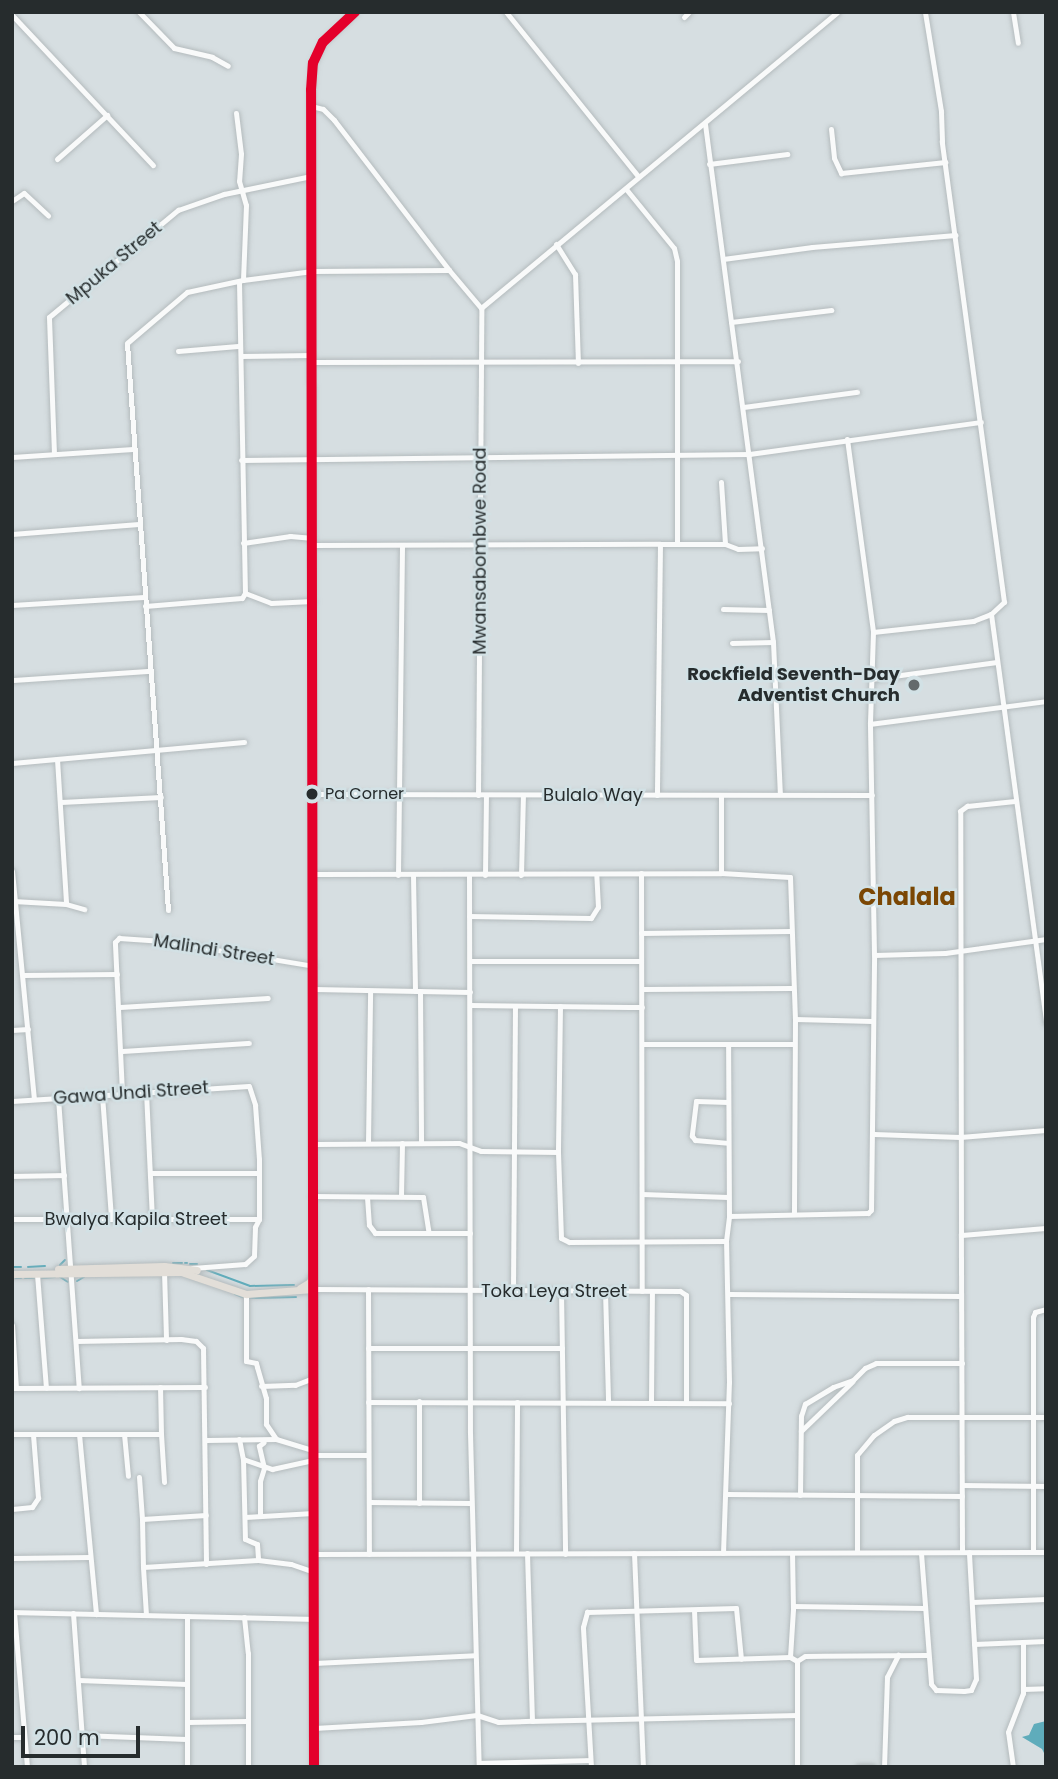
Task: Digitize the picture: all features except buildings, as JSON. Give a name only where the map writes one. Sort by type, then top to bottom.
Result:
[{"type":"main road","points":[[12,1272],[191,1270],[246,1289],[298,1290],[307,1285],[312,1275]]},
{"type":"main road","points":[[12,1272],[37,1274],[70,1271],[191,1270],[246,1294],[313,1289],[314,1767]]},
{"type":"main road","points":[[298,1290],[313,1303]]},
{"type":"street","points":[[139,12],[174,48],[212,57],[228,66]]},
{"type":"street","points":[[313,1289],[311,106],[317,53],[334,29],[355,12]]},
{"type":"street","points":[[506,12],[638,176]]},
{"type":"street","points":[[311,106],[323,109],[334,120],[481,308],[837,12]]},
{"type":"street","points":[[873,632],[958,624],[991,614],[1004,602],[945,162],[941,111],[925,12]]},
{"type":"street","points":[[1013,12],[1018,43]]},
{"type":"street","points":[[12,15],[153,165]]},
{"type":"street","points":[[145,606],[242,598],[245,593],[241,356],[238,346],[243,231],[246,219],[236,113]]},
{"type":"street","points":[[57,159],[107,115]]},
{"type":"street","points":[[705,124],[773,642],[780,794]]},
{"type":"street","points":[[831,129],[834,158],[841,173],[945,162]]},
{"type":"street","points":[[709,164],[787,154]]},
{"type":"street","name":"Mpuka Street","points":[[54,454],[49,317],[173,213],[212,197],[312,176]]},
{"type":"street","points":[[626,189],[676,251],[679,362],[677,544]]},
{"type":"street","points":[[12,201],[24,193],[48,215]]},
{"type":"street","points":[[723,259],[812,247],[956,235]]},
{"type":"street","points":[[556,244],[575,274],[578,363]]},
{"type":"street","points":[[168,910],[161,797],[154,749],[127,343],[184,294],[241,281],[312,271],[449,270]]},
{"type":"street","name":"Mwansabombwe Road","points":[[478,795],[481,308]]},
{"type":"street","points":[[732,322],[831,310]]},
{"type":"street","points":[[178,351],[238,346]]},
{"type":"street","points":[[241,356],[312,355]]},
{"type":"street","points":[[312,362],[479,364],[738,361]]},
{"type":"street","points":[[744,407],[857,392]]},
{"type":"street","points":[[241,460],[313,457],[750,454],[981,422]]},
{"type":"street","points":[[729,1216],[870,1212],[874,1133],[873,795],[870,724],[873,632],[847,439]]},
{"type":"street","points":[[12,457],[133,449]]},
{"type":"street","points":[[721,482],[725,544]]},
{"type":"street","points":[[12,534],[139,524]]},
{"type":"street","points":[[243,543],[290,536],[313,538]]},
{"type":"street","points":[[657,795],[660,544]]},
{"type":"street","points":[[313,545],[480,547],[725,544],[738,549],[762,548]]},
{"type":"street","points":[[398,875],[402,547]]},
{"type":"street","points":[[245,593],[271,603],[313,601]]},
{"type":"street","points":[[12,605],[144,597]]},
{"type":"street","points":[[723,609],[769,610]]},
{"type":"street","points":[[991,614],[1046,1024]]},
{"type":"street","points":[[732,643],[773,642]]},
{"type":"street","points":[[871,679],[997,662]]},
{"type":"street","points":[[12,680],[149,671]]},
{"type":"street","points":[[870,724],[1046,701]]},
{"type":"street","points":[[12,763],[244,742]]},
{"type":"street","points":[[57,759],[66,904]]},
{"type":"street","name":"Bulalo Way","points":[[313,794],[873,795]]},
{"type":"street","points":[[485,875],[486,795]]},
{"type":"street","points":[[521,875],[523,795]]},
{"type":"street","points":[[721,795],[721,873]]},
{"type":"street","points":[[61,802],[161,797]]},
{"type":"street","points":[[921,1553],[927,1655],[933,1689],[971,1690],[976,1679],[962,1496],[964,1418],[960,1296],[958,951],[960,811],[967,806],[1015,802]]},
{"type":"street","points":[[12,871],[34,1099]]},
{"type":"street","points":[[641,873],[642,1291]]},
{"type":"street","points":[[313,874],[468,876],[721,873],[790,877],[795,1019],[794,1214]]},
{"type":"street","points":[[469,916],[591,918],[598,907],[596,874]]},
{"type":"street","points":[[413,875],[421,1143]]},
{"type":"street","points":[[468,876],[471,1503],[479,1765],[591,1763],[587,1717],[585,1614],[736,1608],[741,1659]]},
{"type":"street","points":[[14,902],[66,904],[84,909]]},
{"type":"street","points":[[641,933],[791,931]]},
{"type":"street","name":"Malindi Street","points":[[117,974],[115,942],[122,937],[163,941],[314,966]]},
{"type":"street","points":[[874,955],[958,951],[1046,939]]},
{"type":"street","points":[[470,961],[641,961]]},
{"type":"street","points":[[23,975],[117,974],[122,1093]]},
{"type":"street","points":[[642,989],[792,988]]},
{"type":"street","points":[[314,989],[470,992]]},
{"type":"street","points":[[368,1143],[370,991]]},
{"type":"street","points":[[120,1007],[268,998]]},
{"type":"street","points":[[470,1005],[642,1007]]},
{"type":"street","points":[[513,1291],[515,1006]]},
{"type":"street","points":[[560,1006],[558,1152],[561,1238],[569,1242],[726,1241]]},
{"type":"street","points":[[795,1019],[872,1021]]},
{"type":"street","points":[[12,1030],[28,1029]]},
{"type":"street","points":[[121,1051],[249,1043]]},
{"type":"street","points":[[642,1044],[794,1044]]},
{"type":"street","points":[[723,1553],[729,1403],[726,1241],[729,1216],[728,1044]]},
{"type":"street","name":"Gawa Undi Street","points":[[12,1101],[249,1086],[255,1105],[258,1173]]},
{"type":"street","points":[[146,1092],[152,1219]]},
{"type":"street","points":[[102,1095],[111,1219]]},
{"type":"street","points":[[58,1098],[79,1388]]},
{"type":"street","points":[[728,1102],[696,1101],[692,1136],[695,1140],[728,1143]]},
{"type":"street","points":[[874,1133],[960,1137],[1046,1130]]},
{"type":"street","points":[[401,1196],[402,1143]]},
{"type":"street","points":[[313,1144],[459,1143],[471,1148],[558,1152]]},
{"type":"street","points":[[151,1173],[258,1173],[259,1219],[255,1227],[254,1256],[249,1263],[191,1270]]},
{"type":"street","points":[[12,1176],[64,1175]]},
{"type":"street","points":[[642,1194],[728,1197]]},
{"type":"street","points":[[313,1196],[424,1197],[429,1233]]},
{"type":"street","points":[[367,1197],[372,1232],[470,1233]]},
{"type":"street","name":"Bwalya Kapila Street","points":[[12,1219],[259,1219]]},
{"type":"street","points":[[961,1235],[1046,1228]]},
{"type":"street","points":[[164,1271],[166,1340]]},
{"type":"street","points":[[37,1274],[46,1388]]},
{"type":"street","name":"Toka Leya Street","points":[[313,1289],[680,1291],[686,1295],[686,1402]]},
{"type":"street","points":[[368,1289],[369,1554]]},
{"type":"street","points":[[561,1291],[565,1553]]},
{"type":"street","points":[[605,1291],[608,1401]]},
{"type":"street","points":[[651,1401],[652,1291]]},
{"type":"street","points":[[246,1294],[246,1361],[256,1363],[266,1398],[266,1424],[276,1439]]},
{"type":"street","points":[[729,1294],[960,1296]]},
{"type":"street","points":[[1033,1552],[1033,1317],[1035,1312],[1046,1309]]},
{"type":"street","points":[[12,1325],[14,1388],[205,1387]]},
{"type":"street","points":[[75,1341],[190,1340],[200,1344],[204,1353],[205,1387],[206,1564]]},
{"type":"street","points":[[368,1348],[562,1348]]},
{"type":"street","points":[[801,1431],[865,1368],[876,1363],[962,1363]]},
{"type":"street","points":[[261,1386],[295,1385],[313,1378]]},
{"type":"street","points":[[800,1495],[803,1405],[833,1387],[855,1379]]},
{"type":"street","points":[[160,1387],[164,1482]]},
{"type":"street","points":[[419,1401],[419,1503]]},
{"type":"street","points":[[368,1402],[729,1403]]},
{"type":"street","points":[[516,1553],[517,1402]]},
{"type":"street","points":[[857,1552],[857,1455],[874,1435],[894,1421],[906,1417],[1046,1417]]},
{"type":"street","points":[[12,1434],[162,1434]]},
{"type":"street","points":[[12,1508],[32,1507],[38,1498],[33,1434]]},
{"type":"street","points":[[79,1434],[96,1614]]},
{"type":"street","points":[[124,1434],[128,1476]]},
{"type":"street","points":[[239,1439],[243,1458],[246,1542],[257,1544],[258,1560]]},
{"type":"street","points":[[206,1440],[276,1439],[313,1455]]},
{"type":"street","points":[[260,1516],[260,1481],[264,1468],[259,1446],[267,1440]]},
{"type":"street","points":[[243,1458],[264,1468],[313,1455],[368,1455]]},
{"type":"street","points":[[139,1477],[146,1615]]},
{"type":"street","points":[[962,1485],[1046,1486]]},
{"type":"street","points":[[726,1494],[962,1496]]},
{"type":"street","points":[[369,1502],[471,1503]]},
{"type":"street","points":[[245,1517],[313,1514]]},
{"type":"street","points":[[142,1519],[206,1515]]},
{"type":"street","points":[[313,1554],[1046,1552]]},
{"type":"street","points":[[527,1553],[532,1721]]},
{"type":"street","points":[[634,1553],[643,1767]]},
{"type":"street","points":[[790,1657],[792,1553]]},
{"type":"street","points":[[12,1558],[90,1557]]},
{"type":"street","points":[[143,1567],[258,1560],[291,1564],[314,1572]]},
{"type":"street","points":[[972,1602],[1046,1600]]},
{"type":"street","points":[[793,1606],[925,1608]]},
{"type":"street","points":[[694,1610],[696,1660],[790,1657],[797,1661]]},
{"type":"street","points":[[27,1767],[13,1612],[314,1619]]},
{"type":"street","points":[[73,1614],[83,1767]]},
{"type":"street","points":[[187,1616],[187,1767]]},
{"type":"street","points":[[244,1617],[248,1653],[248,1767]]},
{"type":"street","points":[[974,1644],[1046,1641]]},
{"type":"street","points":[[1013,1767],[1008,1732],[1023,1689],[1023,1643]]},
{"type":"street","points":[[884,1767],[887,1677],[898,1655]]},
{"type":"street","points":[[797,1661],[804,1656],[927,1655]]},
{"type":"street","points":[[314,1663],[475,1656]]},
{"type":"street","points":[[797,1661],[797,1767]]},
{"type":"street","points":[[78,1680],[187,1684]]},
{"type":"street","points":[[1023,1689],[1046,1688]]},
{"type":"street","points":[[314,1728],[421,1722],[477,1715],[498,1722],[587,1717],[641,1719],[795,1715]]},
{"type":"street","points":[[187,1722],[247,1721]]},
{"type":"street","points":[[81,1735],[186,1739]]},
{"type":"street","points":[[12,1737],[24,1737]]},
{"type":"street","points":[[858,1767],[873,1767]]},
{"type":"water","points":[[1046,1721],[1046,1757],[1042,1749],[1022,1737],[1029,1735],[1034,1724]]},
{"type":"waterway","points":[[60,1265],[65,1260]]},
{"type":"waterway","points":[[173,1263],[182,1263]]},
{"type":"waterway","points":[[190,1264],[197,1264]]},
{"type":"waterway","points":[[28,1267],[45,1266]]},
{"type":"waterway","points":[[12,1267],[21,1267]]},
{"type":"waterway","points":[[207,1270],[250,1286],[294,1285]]},
{"type":"waterway","points":[[41,1278],[55,1277]]},
{"type":"waterway","points":[[60,1277],[68,1282]]},
{"type":"waterway","points":[[77,1281],[84,1277]]},
{"type":"waterway","points":[[16,1278],[21,1278]]},
{"type":"waterway","points":[[25,1278],[34,1278]]},
{"type":"waterway","points":[[235,1294],[242,1297]]},
{"type":"waterway","points":[[249,1298],[296,1297]]},
{"type":"transit line","points":[[314,1767],[311,90],[313,63],[323,42],[355,12]]},
{"type":"place","name":"Rockfield Seventh-Day Adventist Church","points":[[914,685]]},
{"type":"place","name":"Pa Corner","points":[[312,794]]},
{"type":"district","name":"Chalala","points":[[907,897]]}]
